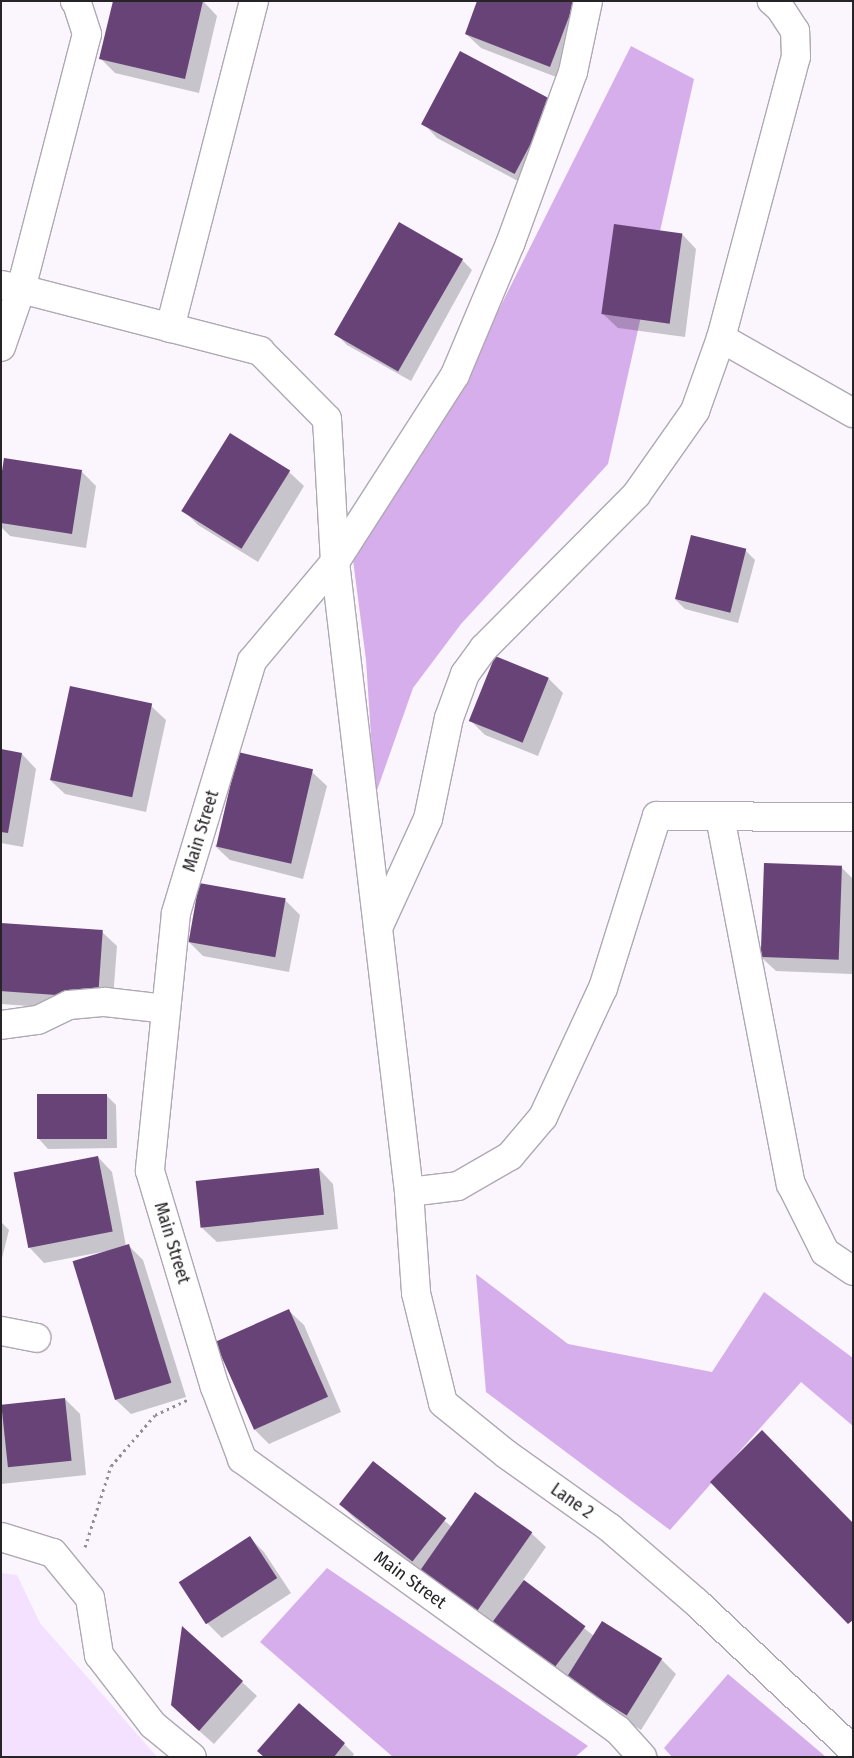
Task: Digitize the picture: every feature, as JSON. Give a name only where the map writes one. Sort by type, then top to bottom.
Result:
[{"type":"street","points":[[1,347],[11,287],[86,34],[75,1]]},
{"type":"street","points":[[170,328],[254,1]]},
{"type":"street","name":"Main Street","points":[[588,1],[573,72],[510,244],[456,376],[335,562],[252,660],[176,913],[150,1171],[215,1387],[242,1459],[618,1730],[642,1757]]},
{"type":"street","points":[[378,928],[428,820],[449,718],[465,674],[484,648],[636,495],[695,411],[721,338],[796,57],[796,31],[780,8],[772,1]]},
{"type":"street","name":"Lane 2","points":[[11,287],[260,351],[327,419],[335,562],[409,1192],[416,1293],[443,1403],[506,1454],[624,1540],[696,1602],[853,1750]]},
{"type":"street","points":[[721,338],[853,413]]},
{"type":"street","points":[[409,1192],[458,1186],[510,1156],[543,1117],[603,988],[657,816],[853,817]]},
{"type":"street","points":[[720,816],[791,1184],[825,1252],[853,1271]]},
{"type":"street","points":[[1,1025],[38,1020],[69,1005],[105,1002],[166,1009]]},
{"type":"street","points":[[1,1331],[36,1338]]},
{"type":"street","points":[[1,1537],[53,1553],[90,1598],[100,1655],[153,1725],[192,1757]]},
{"type":"path","points":[[75,1580],[111,1466],[155,1415],[215,1387]]},
{"type":"shaded area","points":[[631,46],[694,79],[608,464],[461,624],[413,688],[375,796],[366,660],[353,560],[448,411]]},
{"type":"shaded area","points":[[476,1274],[568,1344],[712,1372],[764,1292],[853,1358],[853,1426],[801,1382],[670,1530],[486,1392]]},
{"type":"shaded area","points":[[327,1568],[588,1746],[575,1757],[393,1757],[260,1642]]},
{"type":"shaded area","points":[[1,1573],[17,1575],[40,1623],[157,1757],[1,1757]]},
{"type":"shaded area","points":[[728,1674],[826,1757],[672,1757],[664,1748]]},
{"type":"building","points":[[113,1],[203,1],[185,79],[99,59]]},
{"type":"building","points":[[477,1],[575,1],[550,67],[465,34]]},
{"type":"building","points":[[460,51],[554,101],[515,174],[421,124]]},
{"type":"building","points":[[399,222],[463,259],[398,372],[334,335]]},
{"type":"building","points":[[614,224],[682,234],[670,324],[601,314]]},
{"type":"building","points":[[230,433],[290,471],[241,549],[181,511]]},
{"type":"building","points":[[4,458],[82,470],[72,534],[1,523],[1,478]]},
{"type":"building","points":[[691,535],[746,549],[730,613],[675,599]]},
{"type":"building","points":[[495,656],[549,678],[523,743],[469,721]]},
{"type":"building","points":[[70,686],[152,703],[132,797],[50,780]]},
{"type":"building","points":[[1,749],[22,753],[8,833],[1,832]]},
{"type":"building","points":[[238,752],[313,769],[291,864],[216,847]]},
{"type":"building","points":[[764,863],[842,866],[839,960],[761,957]]},
{"type":"building","points":[[199,883],[286,898],[275,957],[189,942]]},
{"type":"building","points":[[1,923],[103,930],[98,998],[1,991]]},
{"type":"building","points":[[37,1094],[107,1094],[107,1139],[37,1139]]},
{"type":"building","points":[[98,1156],[113,1232],[28,1248],[14,1172]]},
{"type":"building","points":[[319,1168],[324,1215],[201,1228],[196,1181]]},
{"type":"building","points":[[129,1244],[171,1383],[115,1400],[73,1261]]},
{"type":"building","points":[[289,1309],[328,1397],[254,1430],[215,1342]]},
{"type":"building","points":[[65,1398],[72,1461],[8,1467],[1,1405]]},
{"type":"building","points":[[762,1430],[853,1523],[853,1620],[848,1624],[710,1482]]},
{"type":"building","points":[[373,1461],[446,1518],[412,1562],[339,1504]]},
{"type":"building","points":[[475,1492],[532,1532],[477,1611],[420,1571]]},
{"type":"building","points":[[250,1536],[277,1578],[206,1624],[179,1582]]},
{"type":"building","points":[[524,1580],[585,1626],[553,1669],[492,1623]]},
{"type":"building","points":[[602,1621],[662,1659],[627,1715],[566,1678]]},
{"type":"building","points":[[182,1626],[243,1681],[199,1731],[171,1705]]},
{"type":"building","points":[[299,1703],[345,1743],[334,1757],[264,1757],[257,1751]]}]
